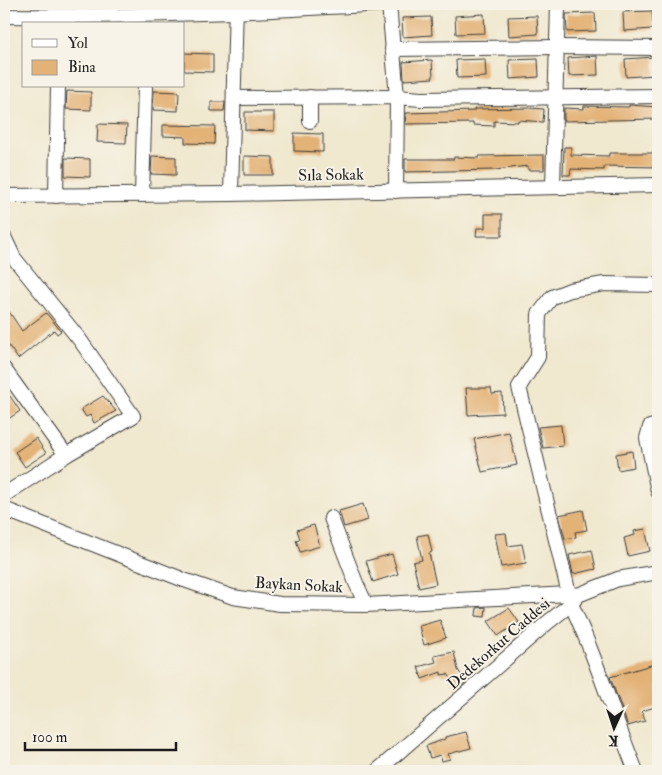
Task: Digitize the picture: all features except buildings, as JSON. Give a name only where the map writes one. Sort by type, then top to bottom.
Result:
[{"type":"street","points":[[4,16],[60,15],[147,19],[236,8],[387,4],[397,97],[396,191]]},
{"type":"street","points":[[553,186],[558,4]]},
{"type":"street","points":[[231,194],[236,8]]},
{"type":"street","points":[[392,49],[658,48]]},
{"type":"street","points":[[56,196],[58,88]]},
{"type":"street","points":[[142,195],[145,88]]},
{"type":"street","points":[[234,98],[397,97],[421,99],[658,96]]},
{"type":"street","points":[[310,97],[310,122]]},
{"type":"street","name":"Sıla Sokak","points":[[4,196],[231,194],[658,185]]},
{"type":"street","points":[[4,237],[14,258],[80,340],[133,416],[66,455],[4,495]]},
{"type":"street","points":[[636,771],[622,738],[573,597],[519,387],[538,357],[540,314],[552,297],[570,290],[604,284],[658,285]]},
{"type":"street","points":[[4,369],[66,455]]},
{"type":"street","points":[[658,425],[650,427],[647,438],[658,491]]},
{"type":"street","name":"Baykan Sokak","points":[[4,508],[184,580],[233,597],[280,604],[366,605],[573,597]]},
{"type":"street","points":[[331,518],[366,605]]},
{"type":"street","name":"Dedekorkut Caddesi","points":[[377,771],[573,597],[618,579],[658,572]]}]
